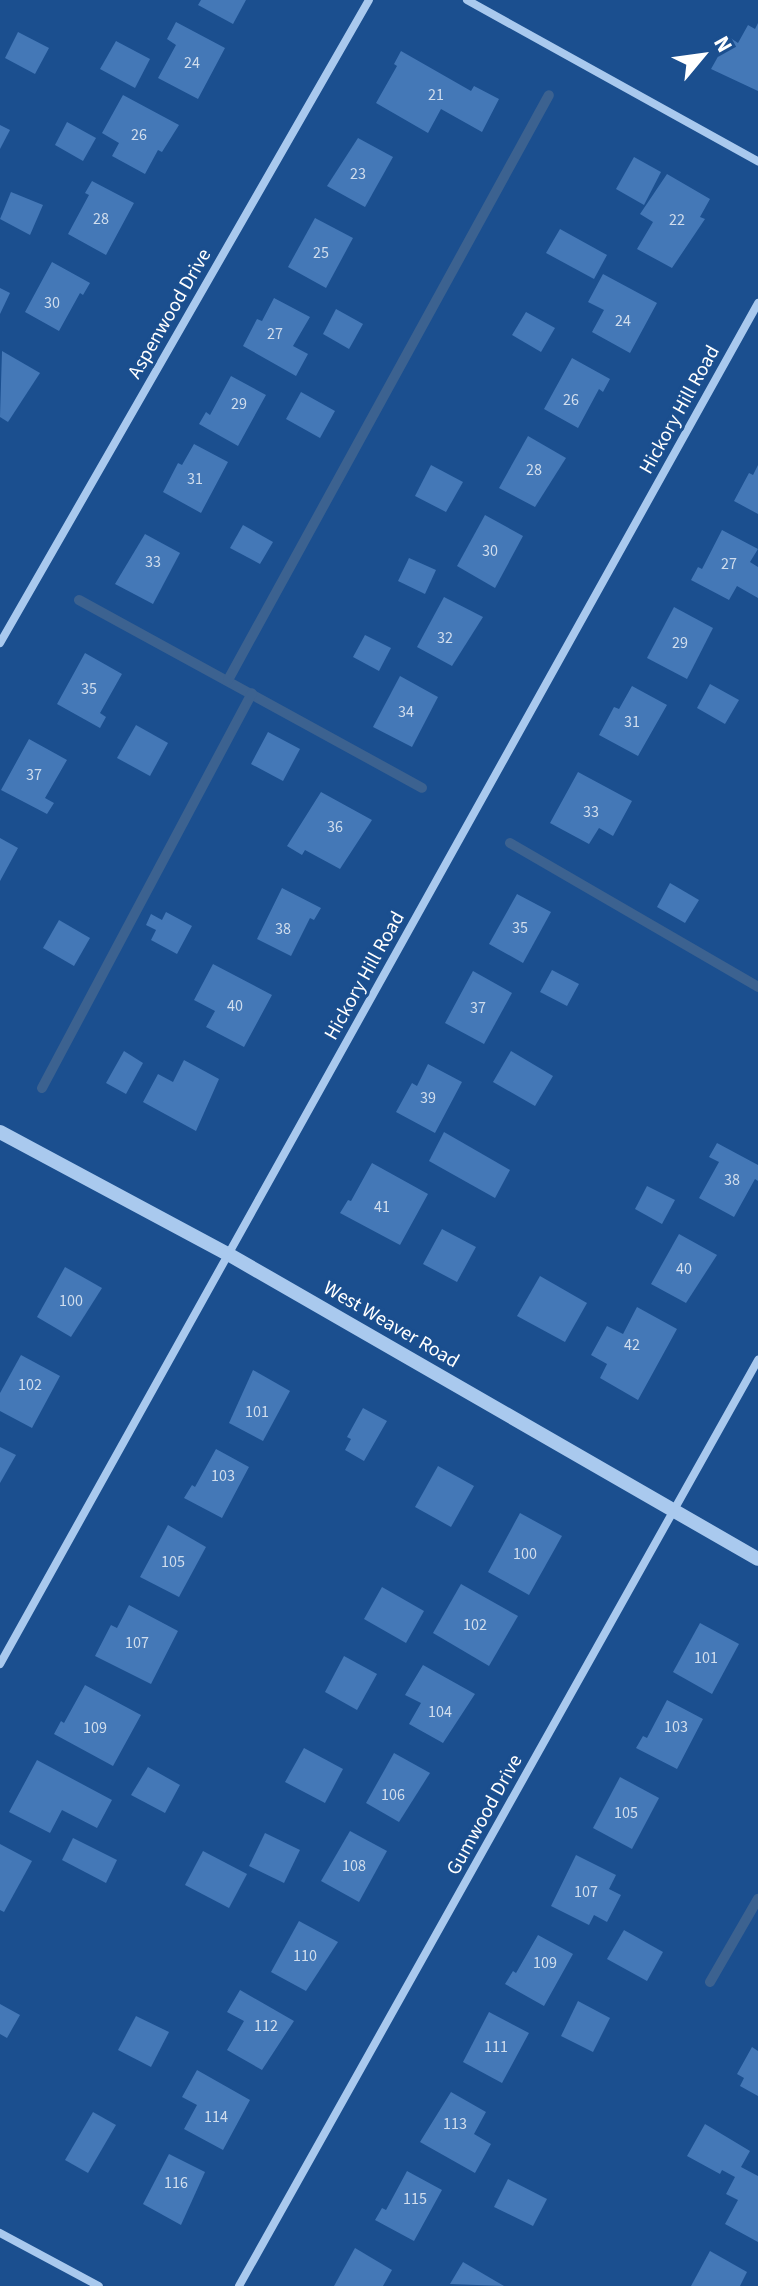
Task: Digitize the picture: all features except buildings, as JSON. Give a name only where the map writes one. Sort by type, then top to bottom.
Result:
[{"type":"street","name":"Aspenwood Drive","points":[[0,643],[369,0]]},
{"type":"street","points":[[467,0],[758,161]]},
{"type":"street","name":"Hickory Hill Road","points":[[0,1664],[758,303]]},
{"type":"street","name":"West Weaver Road","points":[[0,1132],[228,1254],[758,1559]]},
{"type":"street","name":"Gumwood Drive","points":[[239,2286],[758,1360]]},
{"type":"street","points":[[0,2233],[99,2286]]},
{"type":"waterway","points":[[228,680],[549,95]]},
{"type":"waterway","points":[[79,600],[422,788]]},
{"type":"waterway","points":[[42,1088],[252,693]]},
{"type":"waterway","points":[[510,843],[758,987]]},
{"type":"waterway","points":[[710,1982],[758,1899]]}]
